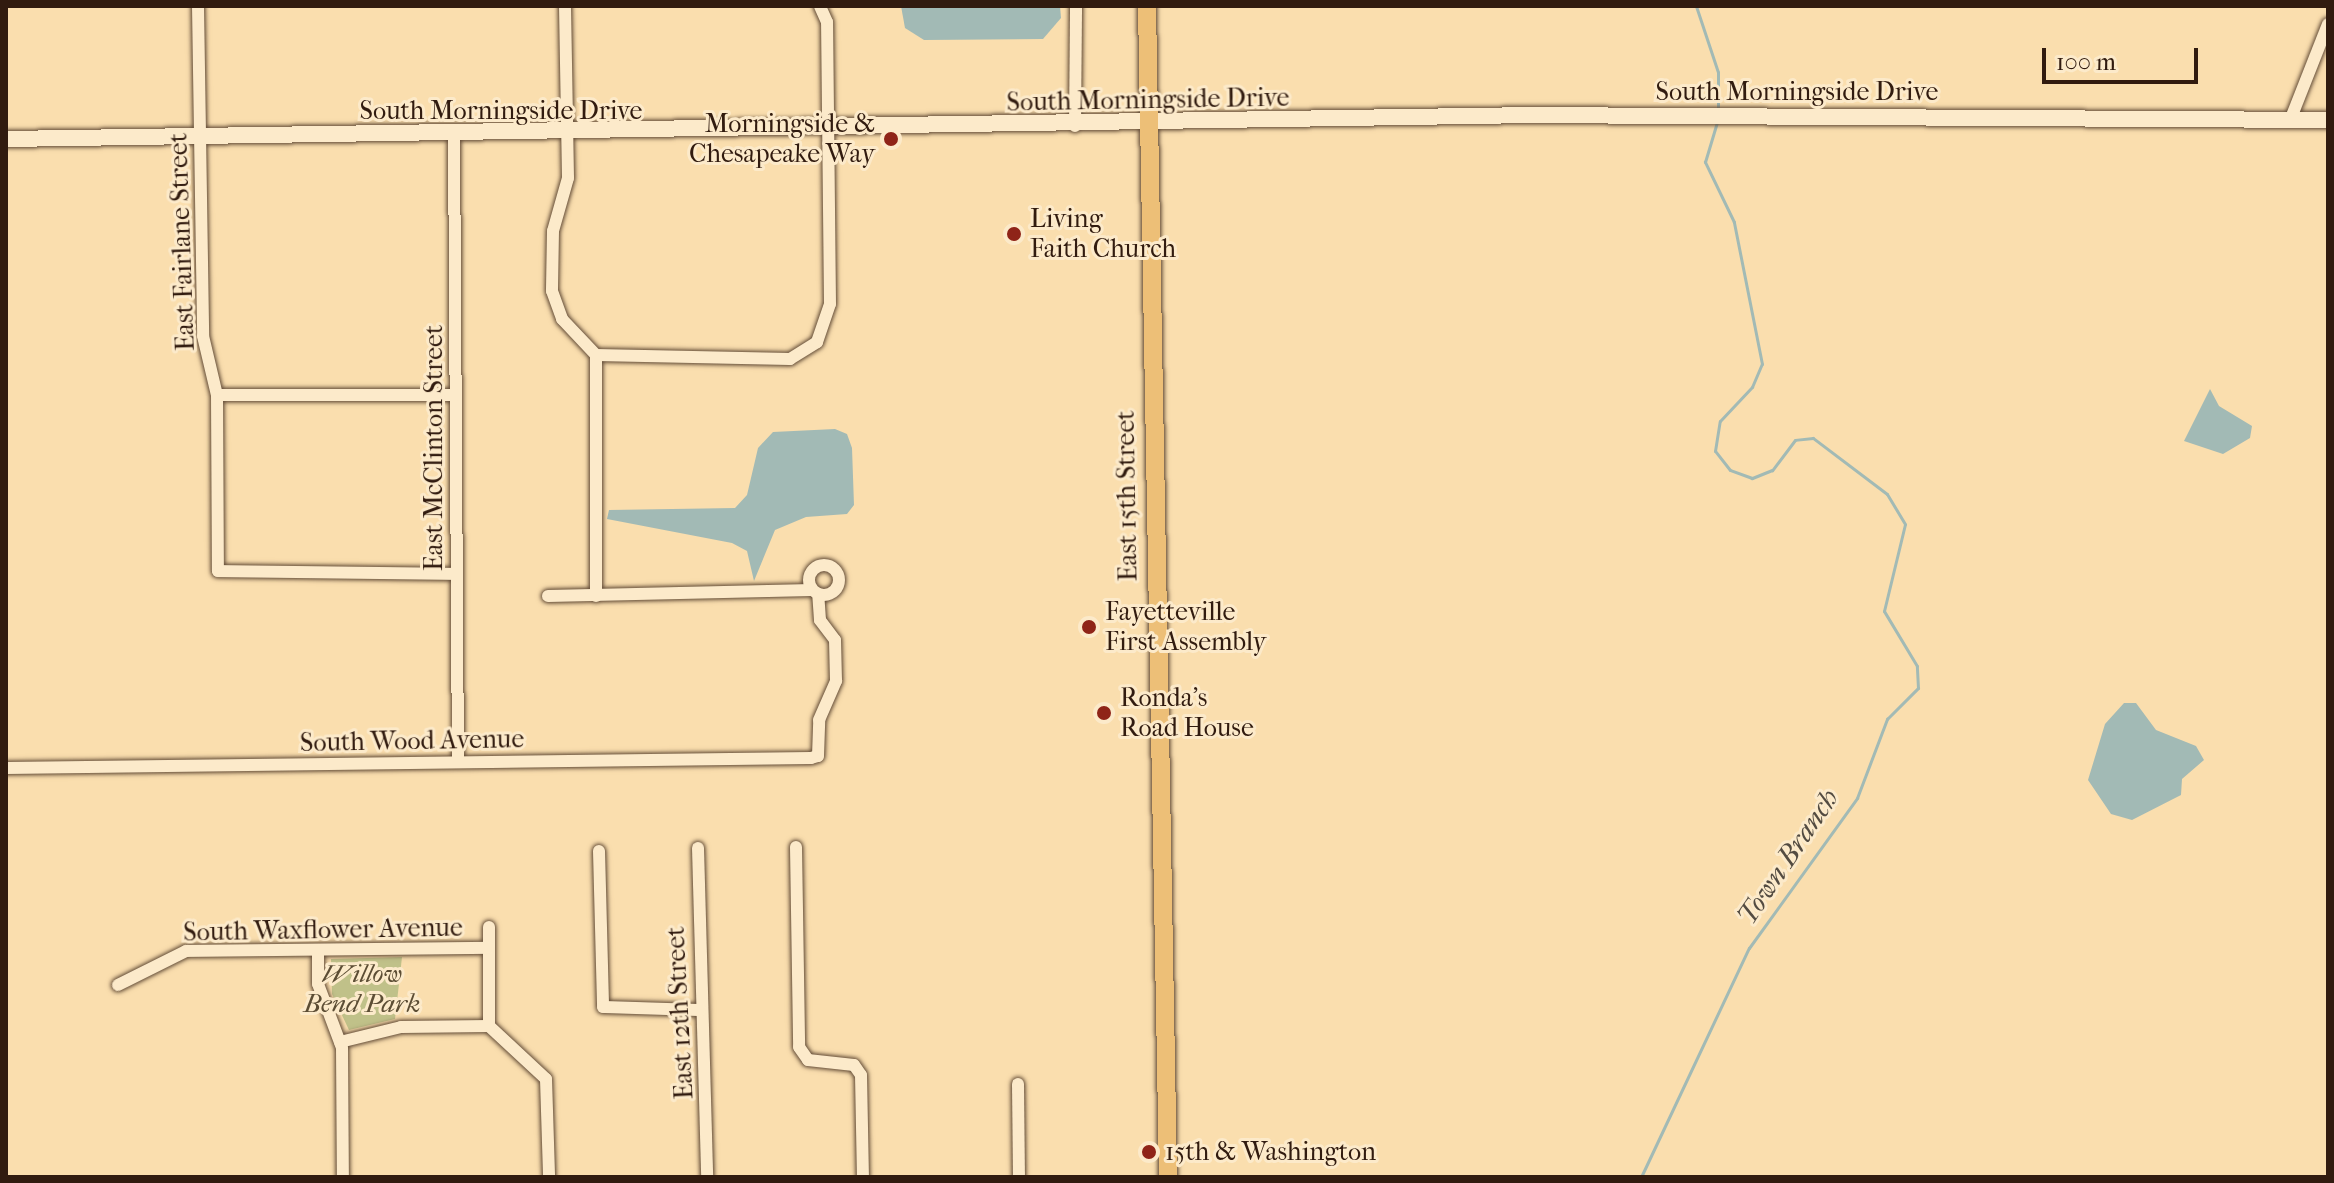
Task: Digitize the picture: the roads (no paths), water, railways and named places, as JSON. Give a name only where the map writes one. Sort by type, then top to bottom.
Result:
[{"type":"main road","name":"East 15th Street","points":[[1147,6],[1168,1177]]},
{"type":"street","name":"East Fairlane Street","points":[[198,6],[203,336],[217,395],[218,571],[457,574]]},
{"type":"street","points":[[548,596],[596,596],[596,355],[562,319],[552,291],[567,135],[565,6]]},
{"type":"street","points":[[596,355],[790,359],[817,342],[828,317],[827,22],[820,6]]},
{"type":"street","points":[[1075,126],[1076,6]]},
{"type":"street","points":[[2291,118],[2328,24]]},
{"type":"street","name":"South Morningside Drive","points":[[6,139],[567,135],[1696,115],[2328,120]]},
{"type":"street","name":"East McClinton Street","points":[[454,134],[458,762]]},
{"type":"street","points":[[217,395],[455,395]]},
{"type":"street","name":"South Wood Avenue","points":[[6,768],[818,756],[819,720],[836,681],[835,640],[820,620],[815,592],[596,596]]},
{"type":"street","points":[[796,847],[799,1047],[808,1060],[854,1065],[861,1075],[863,1177]]},
{"type":"street","name":"East 12th Street","points":[[698,848],[700,1010],[707,1177]]},
{"type":"street","points":[[599,851],[603,1007],[700,1010]]},
{"type":"street","points":[[489,927],[489,1026]]},
{"type":"street","name":"South Waxflower Avenue","points":[[118,985],[186,951],[489,948]]},
{"type":"street","points":[[318,950],[318,984],[340,1042],[343,1177]]},
{"type":"street","points":[[340,1042],[401,1027],[489,1026],[546,1079],[549,1177]]},
{"type":"street","points":[[1018,1084],[1019,1177]]},
{"type":"water","points":[[901,6],[1060,6],[1061,18],[1043,39],[924,40],[905,28]]},
{"type":"water","points":[[2210,389],[2219,406],[2252,426],[2250,438],[2223,454],[2184,441]]},
{"type":"water","points":[[835,429],[847,434],[852,448],[854,505],[847,514],[806,517],[775,530],[754,581],[747,551],[732,543],[607,519],[609,510],[735,508],[747,495],[758,448],[773,432]]},
{"type":"water","points":[[2124,703],[2136,703],[2156,730],[2196,746],[2204,760],[2182,779],[2181,795],[2132,820],[2111,814],[2088,780],[2105,724]]},
{"type":"waterway","name":"Town Branch","points":[[1696,6],[1718,72],[1718,110]]},
{"type":"waterway","name":"Town Branch","points":[[1641,1177],[1749,948],[1857,798],[1887,719],[1918,688],[1917,666],[1884,611],[1905,524],[1887,494],[1813,438],[1795,440],[1772,470],[1752,478],[1730,470],[1715,451],[1720,421],[1752,387],[1762,364],[1734,222],[1705,162],[1717,122]]},
{"type":"place","name":"Morningside & Chesapeake Way","points":[[891,139]]},
{"type":"place","name":"Living Faith Church","points":[[1014,234]]},
{"type":"place","name":"Fayetteville First Assembly","points":[[1089,627]]},
{"type":"place","name":"Ronda’s Road House","points":[[1104,713]]},
{"type":"place","name":"15th & Washington","points":[[1149,1152]]},
{"type":"park label","name":"Willow Bend Park","points":[[362,989]]}]
